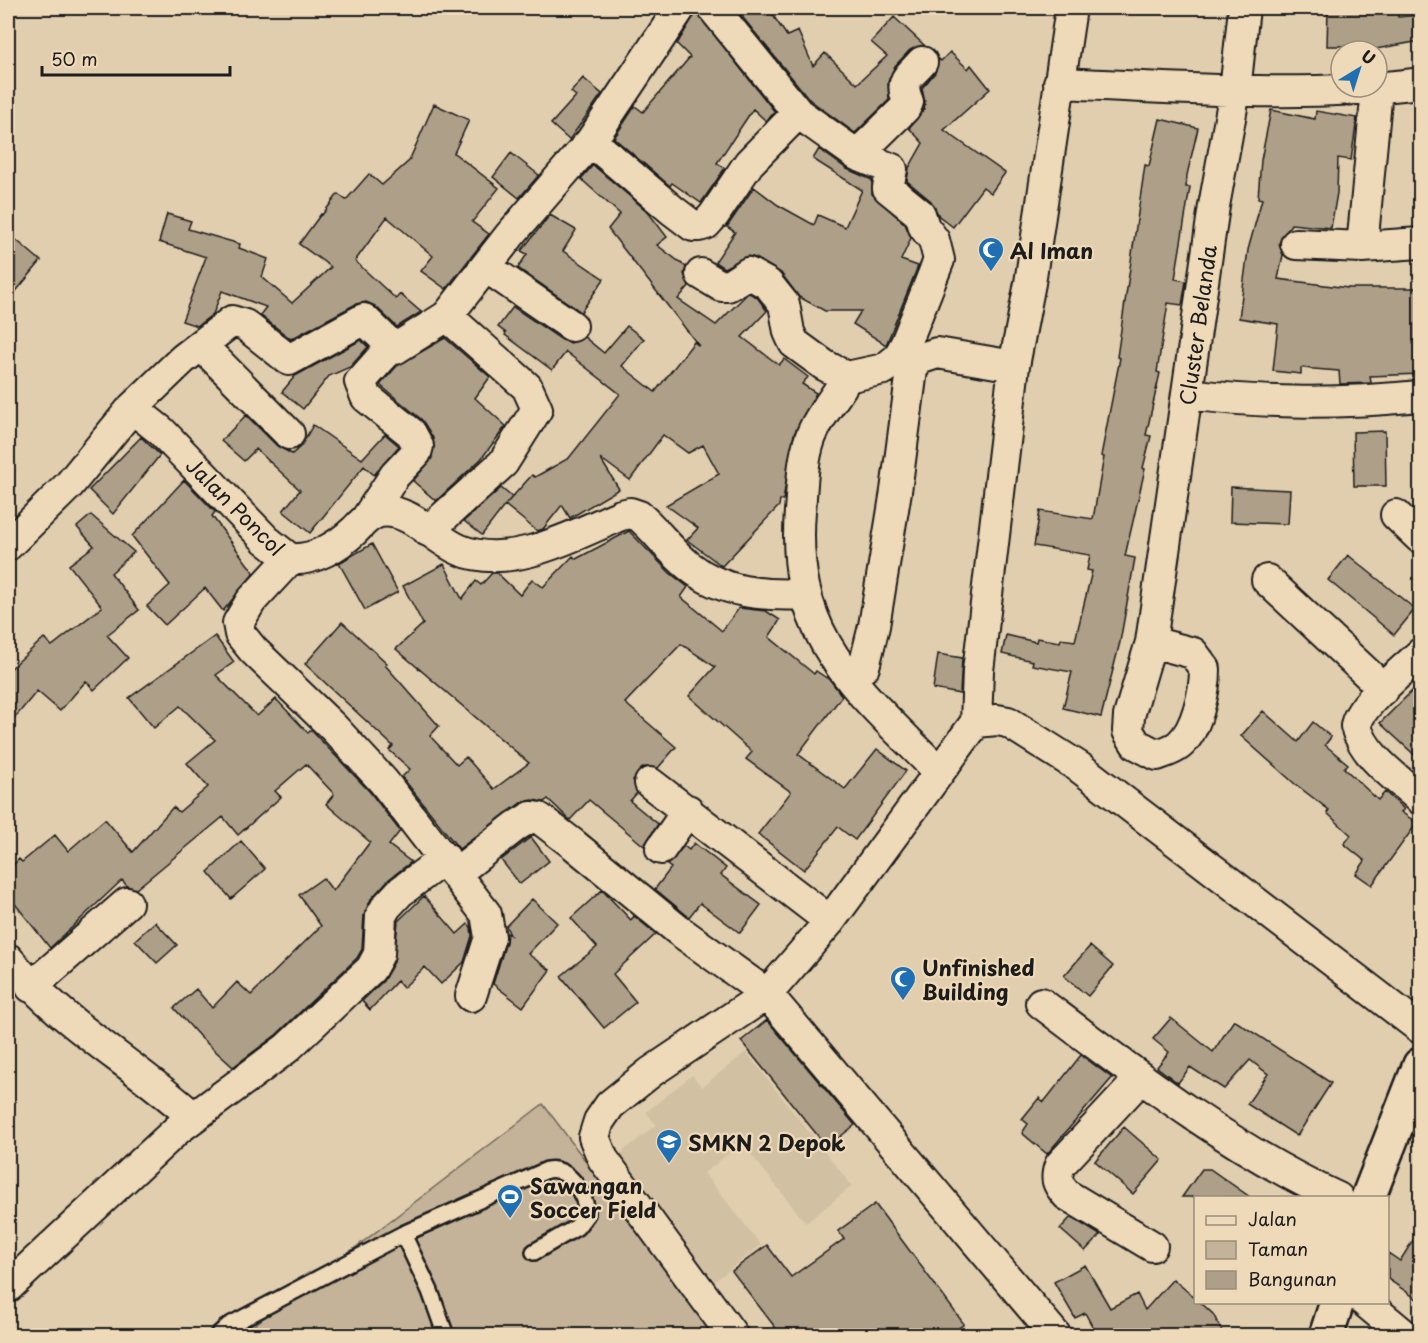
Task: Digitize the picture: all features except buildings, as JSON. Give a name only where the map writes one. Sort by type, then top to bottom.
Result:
[{"type":"street","points":[[8,545],[69,485],[132,408],[201,345],[232,321],[237,320],[289,360],[364,319],[391,347],[399,347],[447,316],[591,141],[680,8]]},
{"type":"street","points":[[701,274],[721,286],[734,284],[748,273],[758,277],[784,304],[789,332],[794,343],[824,366],[847,377],[884,369],[898,358],[939,260],[934,240],[924,226],[920,214],[888,188],[892,169],[858,155],[798,113],[713,8]]},
{"type":"street","points":[[733,1335],[603,1159],[594,1137],[604,1113],[634,1085],[767,994],[830,921],[976,722],[978,671],[1014,366],[1030,284],[1071,8]]},
{"type":"street","name":"Cluster Belanda","points":[[1151,642],[1172,481],[1188,394],[1214,206],[1235,91],[1244,8]]},
{"type":"street","points":[[858,155],[905,108],[908,102],[902,90],[904,82],[922,62]]},
{"type":"street","points":[[1059,82],[1235,91],[1329,90]]},
{"type":"street","points":[[1389,87],[1420,83]]},
{"type":"street","points":[[1362,247],[1376,99]]},
{"type":"street","points":[[591,141],[693,226],[699,226],[706,224],[714,215],[749,163],[798,113]]},
{"type":"street","points":[[1296,244],[1362,247],[1420,243]]},
{"type":"street","points":[[486,267],[572,326]]},
{"type":"street","points":[[428,531],[503,464],[537,409],[527,387],[447,316]]},
{"type":"street","points":[[201,345],[289,434]]},
{"type":"street","points":[[366,519],[395,475],[416,453],[418,446],[411,433],[366,396],[360,382],[391,347]]},
{"type":"street","points":[[864,668],[874,626],[896,490],[912,370],[919,360],[937,353],[1014,366]]},
{"type":"street","points":[[847,377],[818,420],[805,459],[799,547],[805,594],[821,640],[835,659],[881,713],[939,772]]},
{"type":"street","points":[[1188,394],[1299,404],[1346,403],[1420,396]]},
{"type":"street","name":"Jalan Poncol","points":[[132,408],[161,431],[266,540],[290,559],[313,557],[328,549],[377,512],[390,511],[462,551],[502,555],[561,542],[621,514],[630,513],[644,520],[688,566],[715,583],[755,592],[805,594]]},
{"type":"street","points":[[1396,515],[1420,538]]},
{"type":"street","points":[[290,559],[251,601],[238,623],[240,633],[358,753],[451,866],[486,914],[490,937],[471,996]]},
{"type":"street","points":[[1267,580],[1384,689]]},
{"type":"street","points":[[1420,654],[1359,716],[1356,726],[1357,733],[1380,762],[1420,799]]},
{"type":"street","points":[[976,722],[997,720],[1008,722],[1079,767],[1420,1028]]},
{"type":"street","points":[[650,783],[830,921]]},
{"type":"street","points":[[661,849],[688,810]]},
{"type":"street","points":[[8,1287],[193,1117],[287,1048],[371,969],[379,954],[381,916],[400,892],[451,866],[531,817],[539,818],[626,885],[678,930],[767,994],[1056,1335]]},
{"type":"street","points":[[31,987],[127,903]]},
{"type":"street","points":[[8,959],[31,987],[81,1030],[147,1077],[193,1117]]},
{"type":"street","points":[[1041,1004],[1141,1078],[1290,1173],[1336,1196]]},
{"type":"street","points":[[1368,1196],[1420,1065]]},
{"type":"street","points":[[1141,1078],[1066,1159],[1056,1177],[1058,1185],[1067,1195],[1152,1246]]},
{"type":"street","points":[[1326,1335],[1336,1304]]},
{"type":"street","points":[[1367,1304],[1406,1335]]},
{"type":"lane","points":[[217,1335],[228,1326],[403,1234],[547,1170],[557,1169],[573,1183],[586,1204],[587,1214],[577,1227],[534,1252]]},
{"type":"lane","points":[[403,1234],[430,1291],[446,1335]]},
{"type":"shaded area","name":"SMKN 2 Depok","points":[[746,1052],[852,1186],[806,1223],[742,1143],[704,1173],[761,1245],[715,1281],[616,1157],[656,1125],[646,1112],[692,1075],[702,1087]]},
{"type":"green space","name":"Sawangan Soccer Field","points":[[543,1104],[716,1335],[240,1336]]},
{"type":"place","name":"Al Iman","points":[[991,273]]},
{"type":"place","name":"Unfinished Building","points":[[903,1002]]},
{"type":"place","name":"SMKN 2 Depok","points":[[669,1165]]},
{"type":"place","name":"Sawangan Soccer Field","points":[[510,1220]]}]
